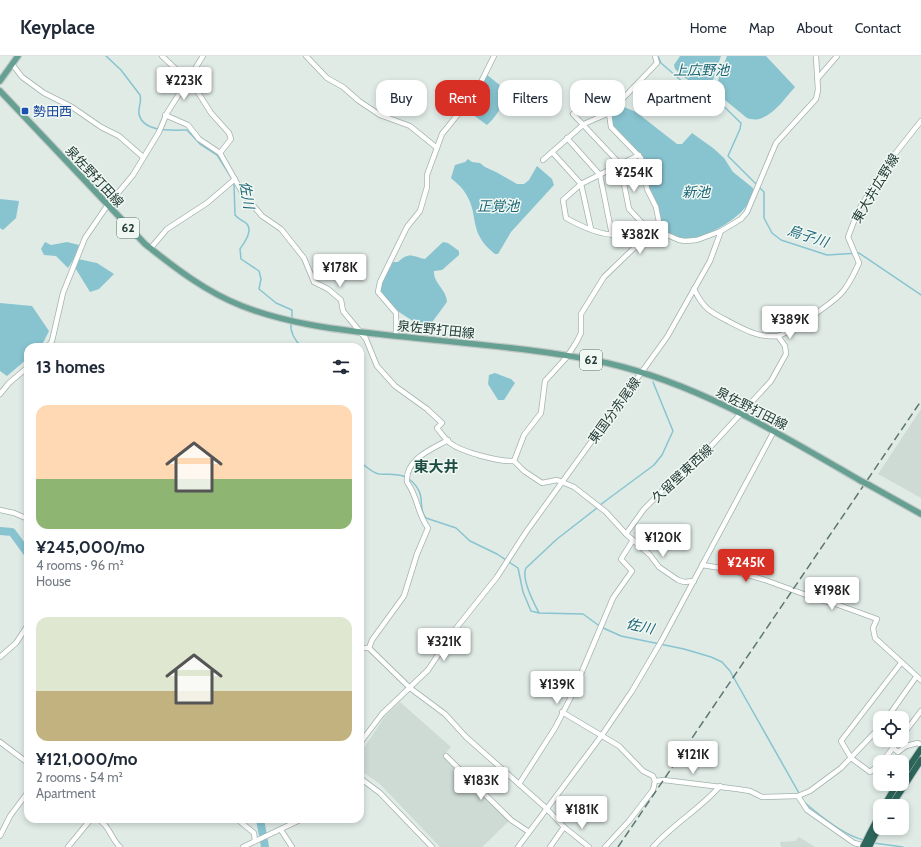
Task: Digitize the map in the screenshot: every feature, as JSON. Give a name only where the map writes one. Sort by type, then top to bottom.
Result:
[{"type":"highway","points":[[909,767],[921,749]]},
{"type":"highway","points":[[896,799],[921,760]]},
{"type":"highway","points":[[863,847],[872,835]]},
{"type":"highway","points":[[870,847],[872,835]]},
{"type":"main road","points":[[0,81],[18,56]]},
{"type":"main road","name":"泉佐野打田線","points":[[0,91],[150,249],[195,282],[221,297],[242,306],[289,321],[327,329],[568,355],[642,372],[692,390],[741,413],[921,514]]},
{"type":"street","points":[[162,56],[199,92],[202,102],[229,133],[231,139],[220,152]]},
{"type":"street","points":[[51,343],[62,293],[72,267],[90,230],[133,175],[160,130],[165,115],[203,56]]},
{"type":"street","points":[[306,56],[327,78],[343,87],[364,104],[380,115],[410,126],[437,148]]},
{"type":"street","points":[[396,336],[396,313],[378,292],[380,282],[407,228],[420,211],[427,187],[427,175],[446,129],[476,92],[494,56]]},
{"type":"street","points":[[625,96],[657,63],[655,56]]},
{"type":"street","points":[[575,116],[620,164],[629,209],[644,225],[685,242],[697,240],[721,231],[741,219],[747,212],[776,143],[816,99],[818,78],[816,56]]},
{"type":"street","points":[[818,78],[837,56]]},
{"type":"street","points":[[12,64],[22,77],[38,89],[72,107],[101,127],[118,136],[143,157]]},
{"type":"street","points":[[165,115],[188,125],[200,139],[220,152],[233,181],[262,216],[281,229],[304,258],[314,282],[328,289],[341,300],[343,311],[366,339],[377,366],[395,386],[427,409],[442,423],[437,428],[448,440],[465,451],[501,460],[514,461],[524,471],[542,483],[563,481],[593,500],[632,540],[650,555],[659,567],[678,580],[684,582],[694,581]]},
{"type":"street","points":[[543,160],[584,124],[602,116]]},
{"type":"street","points":[[609,116],[611,127],[639,155],[646,189],[658,216],[661,232]]},
{"type":"street","name":"東大井広野線","points":[[778,336],[789,332],[844,291],[859,263],[848,237],[858,210],[887,164],[921,121]]},
{"type":"street","points":[[567,138],[600,175],[612,235]]},
{"type":"street","points":[[552,152],[581,184],[591,229]]},
{"type":"street","points":[[639,155],[581,184],[563,200],[566,218],[591,229],[612,235],[627,233],[644,225]]},
{"type":"street","points":[[150,249],[167,229],[207,203],[233,181]]},
{"type":"street","name":"東国分赤尾線","points":[[364,739],[382,714],[428,670],[454,631],[490,588],[563,481],[667,337],[710,261],[721,231]]},
{"type":"street","points":[[514,461],[524,435],[541,413],[544,381],[568,355],[581,333],[581,314],[604,277],[633,249],[661,232]]},
{"type":"street","points":[[694,289],[699,299],[708,310],[755,334],[778,336]]},
{"type":"street","name":"久留壁東西線","points":[[626,534],[644,508],[668,485],[688,470],[771,381],[781,364],[786,350],[778,336]]},
{"type":"street","points":[[0,394],[9,383],[24,370]]},
{"type":"street","points":[[518,847],[602,735],[632,691],[662,640],[774,431]]},
{"type":"street","points":[[369,648],[372,640],[404,596],[417,554],[428,528],[420,517],[415,494],[407,478],[409,470],[421,455],[448,440]]},
{"type":"street","points":[[0,510],[24,517]]},
{"type":"street","points":[[520,784],[546,743],[572,695],[601,626],[621,584],[632,571],[621,559],[632,540]]},
{"type":"street","points":[[702,565],[727,569],[765,580],[877,619],[873,628],[875,638],[919,679],[893,711]]},
{"type":"street","points":[[0,656],[16,643],[24,631]]},
{"type":"street","points":[[364,648],[369,648],[410,688],[445,714],[466,736],[546,808],[564,827],[589,847]]},
{"type":"street","points":[[873,770],[870,772],[852,758],[841,741],[902,663]]},
{"type":"street","points":[[909,727],[921,711]]},
{"type":"street","points":[[562,712],[619,746],[643,771],[653,776],[655,781],[653,790],[629,821],[605,847]]},
{"type":"street","points":[[655,781],[664,780],[720,786],[750,791],[762,797],[798,796],[810,791],[841,768],[873,735]]},
{"type":"street","points":[[0,742],[24,760]]},
{"type":"street","points":[[887,755],[893,748],[898,752],[906,746],[918,743],[921,745]]},
{"type":"street","points":[[446,756],[511,820],[529,832]]},
{"type":"street","points":[[364,781],[380,793],[432,847]]},
{"type":"street","points":[[653,847],[661,837],[698,808],[720,786]]},
{"type":"street","points":[[798,796],[807,810],[853,845],[870,847]]},
{"type":"street","points":[[0,836],[10,816],[24,797]]},
{"type":"street","points":[[68,847],[88,823]]},
{"type":"street","points":[[103,823],[108,827],[115,842],[120,847]]},
{"type":"street","points":[[242,823],[254,833],[255,840]]},
{"type":"street","points":[[243,847],[255,840],[294,823]]},
{"type":"street","points":[[550,847],[564,827]]},
{"type":"street","points":[[281,830],[292,847]]},
{"type":"shaded area","points":[[921,409],[921,498],[878,474]]},
{"type":"shaded area","points":[[400,702],[451,747],[443,756],[510,820],[482,847],[440,847],[380,784],[364,773],[364,748],[385,716]]},
{"type":"shaded area","points":[[799,837],[815,847],[781,847],[780,842],[795,841]]},
{"type":"water","name":"上広野池","points":[[680,56],[721,56],[713,80],[689,80],[675,69],[674,65]]},
{"type":"water","points":[[727,56],[766,56],[795,87],[768,115],[754,119],[747,118],[725,100],[725,80],[718,80]]},
{"type":"water","points":[[486,74],[498,84],[498,112],[487,125],[475,116],[490,116],[490,80],[482,80]]},
{"type":"water","name":"新池","points":[[625,107],[633,111],[633,116],[641,116],[677,144],[682,144],[692,133],[713,148],[724,158],[733,172],[753,188],[752,197],[738,215],[716,230],[694,238],[685,239],[673,236],[662,230],[648,189],[641,156],[612,124],[611,116],[625,116]]},
{"type":"water","name":"正覚池","points":[[468,159],[472,162],[480,163],[517,184],[524,184],[529,180],[537,166],[552,179],[554,185],[511,232],[498,254],[495,254],[486,246],[480,238],[469,200],[463,189],[451,178],[455,165],[465,162]]},
{"type":"water","points":[[0,199],[19,201],[16,218],[3,230],[0,228]]},
{"type":"water","points":[[45,242],[51,245],[67,242],[79,245],[75,257],[68,268],[56,256],[44,255],[41,249]]},
{"type":"water","points":[[443,242],[448,243],[459,251],[459,255],[442,270],[434,271],[434,275],[445,294],[447,302],[430,325],[424,327],[386,301],[380,290],[383,280],[393,262],[398,262],[409,256],[425,259]]},
{"type":"water","points":[[78,259],[97,263],[114,274],[99,289],[90,292],[74,266]]},
{"type":"water","points":[[0,303],[32,306],[49,331],[43,343],[24,343],[24,361],[7,376],[0,371]]},
{"type":"water","points":[[495,373],[511,379],[515,383],[504,400],[498,400],[488,384],[489,375]]},
{"type":"waterway","name":"佐川","points":[[106,56],[121,70],[140,95],[141,100],[139,114],[146,125],[167,130],[187,130],[200,144],[217,155],[231,177]]},
{"type":"waterway","name":"烏子川","points":[[658,56],[661,63],[684,83],[713,96],[741,123],[740,129],[728,156],[764,192],[764,218],[772,233],[781,240],[827,255],[859,253],[921,295]]},
{"type":"waterway","name":"佐川","points":[[234,184],[235,215],[246,223],[249,229],[248,236],[240,249],[241,259],[259,271],[261,279],[259,289],[276,303],[292,310],[292,319]]},
{"type":"waterway","name":"佐川","points":[[291,323],[291,330],[298,343]]},
{"type":"waterway","points":[[600,505],[654,465],[662,455],[673,431],[653,382]]},
{"type":"waterway","name":"佐川","points":[[364,465],[376,473],[406,477]]},
{"type":"waterway","name":"佐川","points":[[409,479],[419,490],[421,495],[422,510],[426,518],[456,528],[470,541],[497,554],[518,568],[523,592],[531,611],[539,613],[583,614],[601,627],[621,636],[684,649],[722,662],[730,671],[804,802],[841,830],[864,840]]},
{"type":"waterway","points":[[539,613],[531,597],[525,578],[526,568],[557,539],[597,508]]},
{"type":"waterway","points":[[0,531],[12,532],[24,548]]},
{"type":"waterway","points":[[261,823],[265,847]]},
{"type":"waterway","name":"佐川","points":[[874,843],[903,847]]},
{"type":"railway","points":[[618,847],[921,401]]},
{"type":"place","name":"勢田西","points":[[25,111]]},
{"type":"district","name":"東大井","points":[[436,467]]}]
